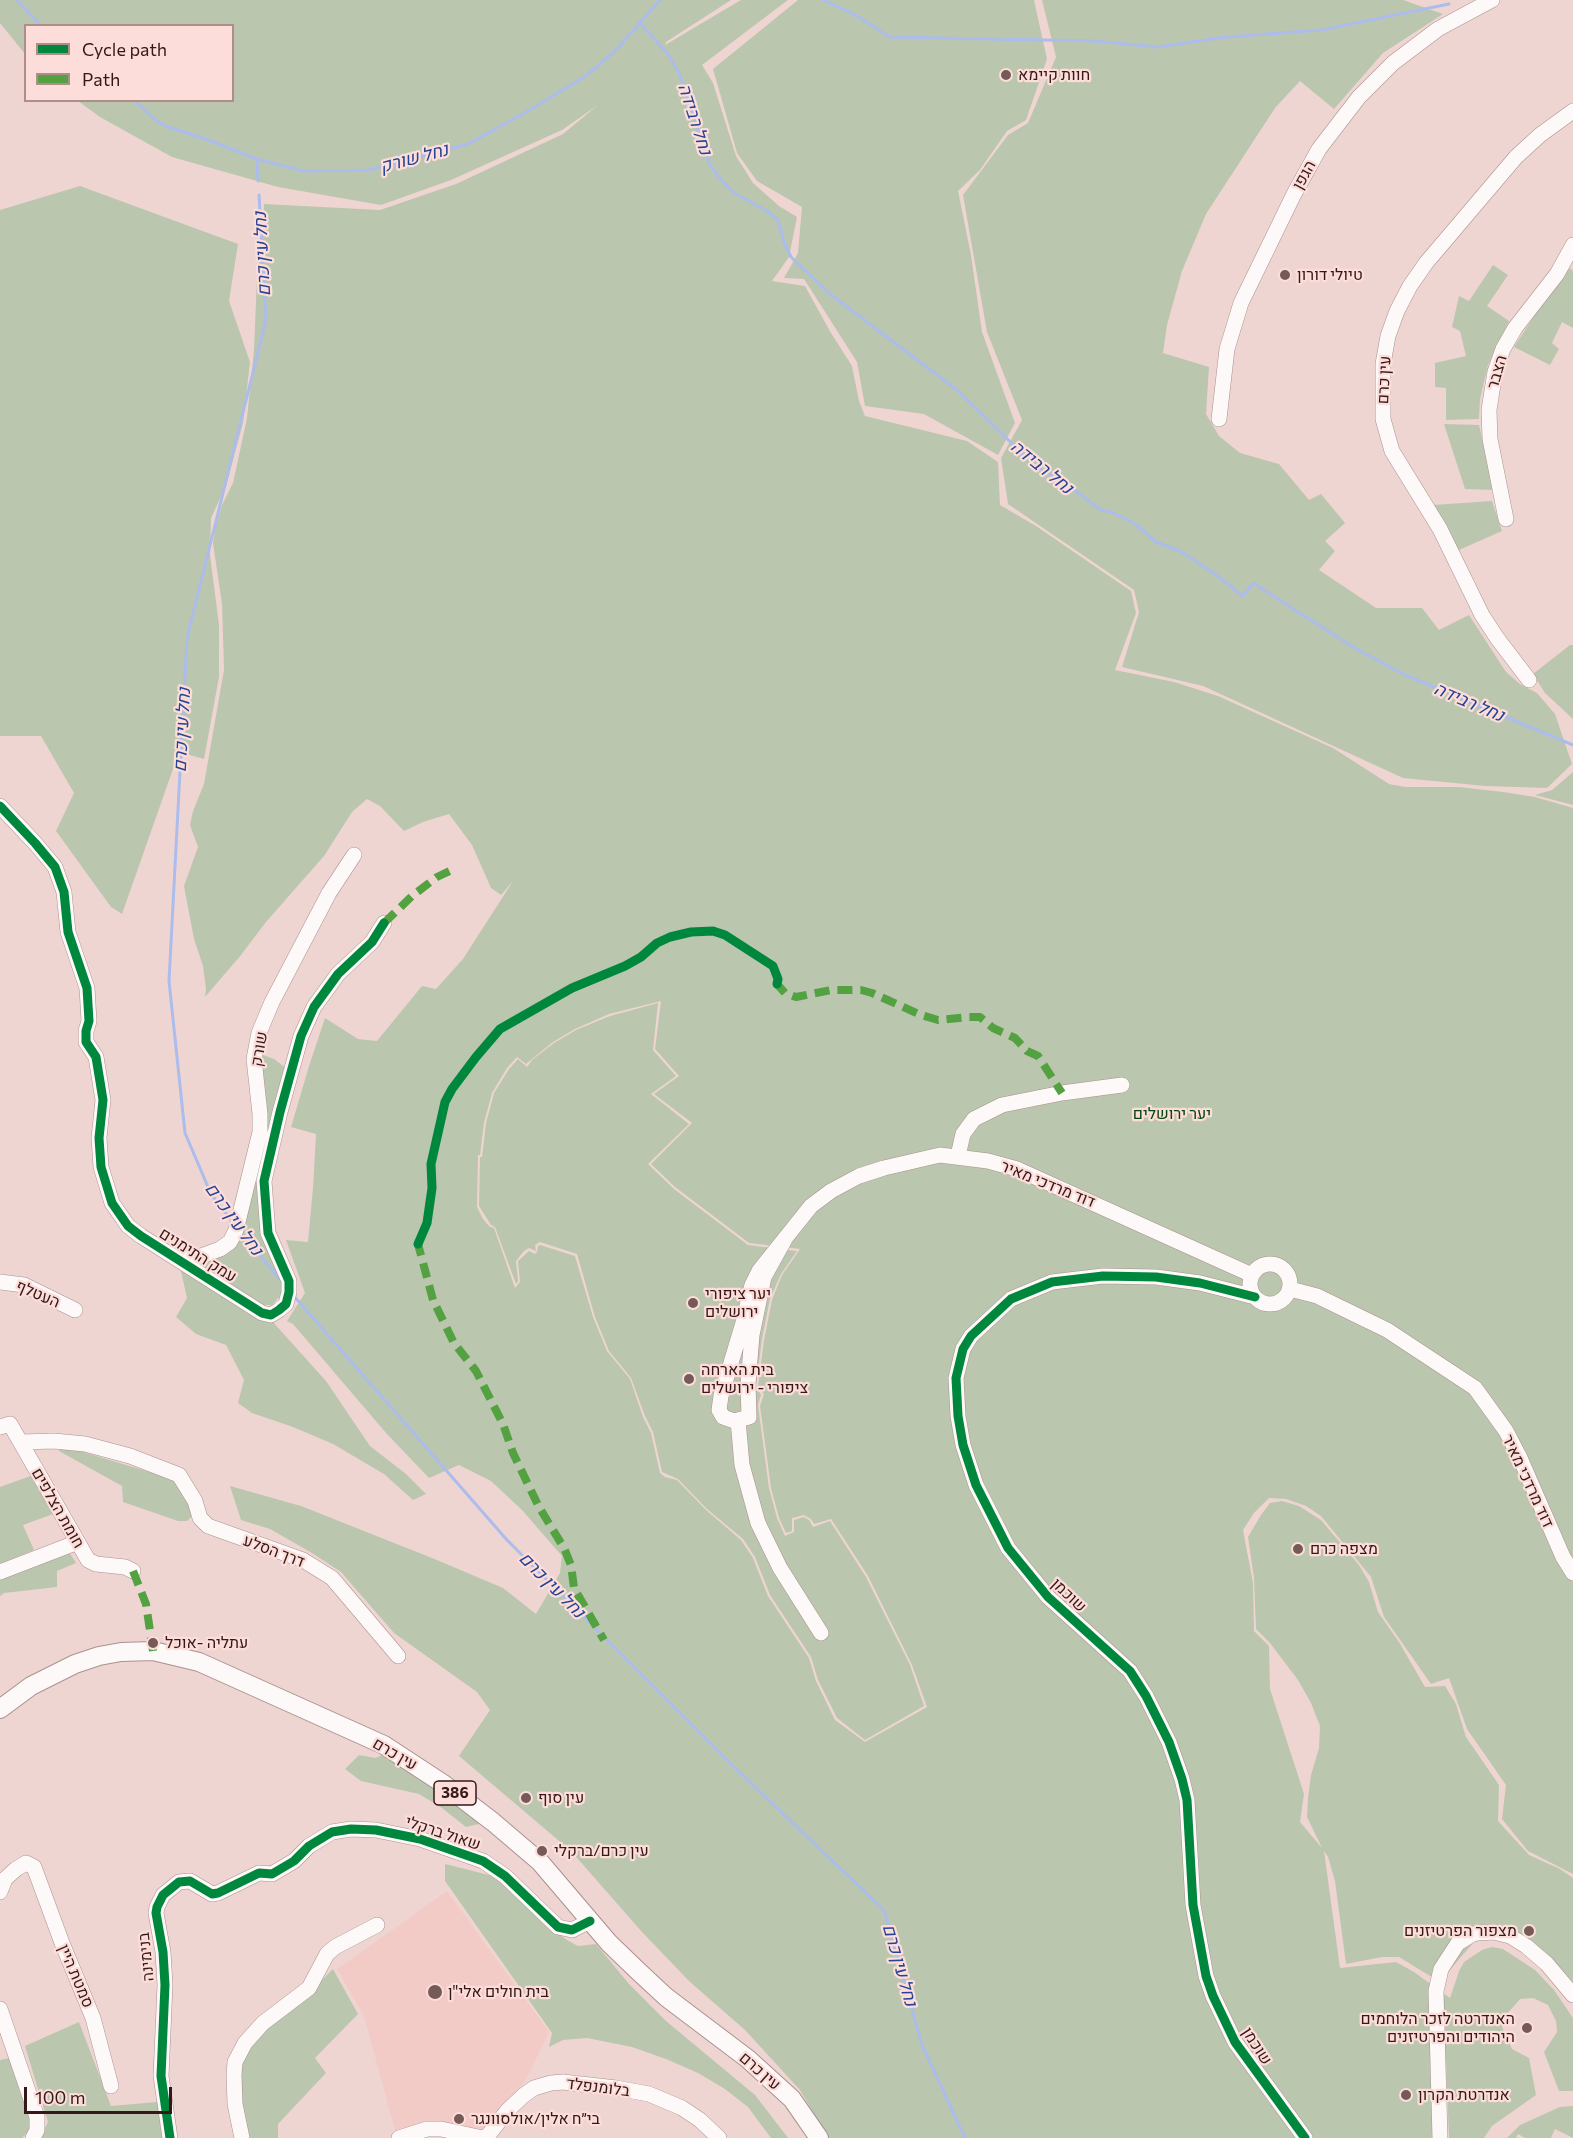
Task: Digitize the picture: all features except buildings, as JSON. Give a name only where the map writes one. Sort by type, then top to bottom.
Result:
[{"type":"main road","name":"עין כרם","points":[[0,1709],[31,1686],[75,1664],[121,1652],[153,1651],[199,1662],[384,1745],[416,1764],[486,1816],[540,1862],[609,1943],[666,1997],[748,2059],[792,2099],[819,2138]]},
{"type":"street","name":"הגפן","points":[[1219,419],[1227,349],[1239,308],[1294,194],[1319,149],[1359,97],[1393,63],[1438,29],[1488,1]]},
{"type":"street","name":"עין כרם","points":[[1529,680],[1487,623],[1440,529],[1392,451],[1383,419],[1382,371],[1392,323],[1417,274],[1516,157],[1540,135],[1573,111]]},
{"type":"street","name":"הצבר","points":[[1506,519],[1492,454],[1489,424],[1490,397],[1495,372],[1503,349],[1515,328],[1557,274],[1573,245]]},
{"type":"street","name":"עמק התימנים","points":[[0,806],[55,867],[64,892],[68,932],[87,988],[89,1021],[86,1042],[96,1057],[103,1100],[99,1138],[100,1157],[112,1203],[129,1226],[141,1236],[262,1313],[271,1315],[286,1304],[289,1292],[289,1281],[268,1233],[264,1181],[277,1123],[302,1036],[315,1007],[338,974],[372,942],[384,923]]},
{"type":"street","name":"שורק","points":[[179,1260],[194,1259],[220,1249],[230,1242],[236,1230],[260,1132],[254,1059],[259,1033],[272,1002],[329,893],[354,855]]},
{"type":"street","points":[[958,1156],[963,1134],[974,1119],[1002,1105],[1062,1093],[1122,1085]]},
{"type":"street","name":"דוד מרדכי מאיר","points":[[784,1239],[764,1277],[752,1335],[748,1384],[749,1418],[738,1420],[723,1417],[719,1410],[721,1396],[752,1285],[759,1271],[784,1239],[811,1206],[831,1191],[859,1176],[915,1160],[940,1155],[958,1156],[1017,1169],[1252,1275]]},
{"type":"street","points":[[1261,1266],[1280,1267],[1289,1276],[1290,1289],[1278,1303],[1265,1304],[1255,1297],[1250,1286],[1252,1275],[1261,1266]]},
{"type":"street","name":"שוכמן","points":[[1255,1297],[1200,1284],[1156,1277],[1103,1276],[1052,1282],[1011,1299],[971,1336],[963,1349],[956,1377],[958,1416],[963,1445],[976,1485],[1008,1548],[1048,1598],[1130,1671],[1146,1695],[1169,1742],[1187,1800],[1193,1905],[1206,1976],[1235,2042],[1305,2138]]},
{"type":"street","name":"העטלף","points":[[0,1282],[24,1286],[75,1310]]},
{"type":"street","name":"דוד מרדכי מאיר","points":[[1290,1289],[1317,1296],[1387,1330],[1475,1388],[1506,1431],[1563,1557],[1573,1573]]},
{"type":"street","points":[[738,1420],[742,1465],[758,1523],[780,1568],[821,1633]]},
{"type":"street","name":"חומת הצלפים","points":[[0,1427],[10,1424],[88,1560],[96,1564],[133,1570]]},
{"type":"street","name":"דרך הסלע","points":[[21,1442],[54,1441],[85,1444],[130,1456],[179,1475],[195,1501],[200,1518],[208,1526],[303,1560],[332,1578],[398,1656]]},
{"type":"street","points":[[0,1572],[78,1542]]},
{"type":"street","name":"שאול ברקלי","points":[[272,1874],[332,1832],[364,1829],[390,1832],[420,1839],[483,1862],[505,1876],[558,1927],[572,1930],[590,1921]]},
{"type":"street","name":"סמטת היין","points":[[0,1892],[5,1879],[16,1869],[26,1863],[34,1868],[93,2018],[111,2086]]},
{"type":"street","name":"בנימינה","points":[[170,2138],[162,2076],[165,1985],[157,1907],[163,1895],[179,1882],[189,1881],[212,1894],[259,1873],[272,1874]]},
{"type":"street","points":[[242,2138],[234,2075],[236,2062],[245,2043],[263,2023],[309,1988],[327,1954],[335,1947],[377,1924]]},
{"type":"street","points":[[1440,2138],[1436,1991],[1441,1969],[1458,1943],[1477,1933],[1494,1932],[1510,1936],[1547,1964],[1573,1995]]},
{"type":"street","points":[[0,2009],[37,2117],[37,2130],[33,2138]]},
{"type":"street","name":"בלומנפלד","points":[[485,2138],[508,2110],[529,2091],[545,2084],[563,2082],[616,2088],[657,2097],[691,2114],[719,2138]]},
{"type":"street","points":[[399,2138],[427,2129],[441,2128],[485,2138]]},
{"type":"shaded area","name":"בית חולים אלי\"ן","points":[[447,1891],[549,2032],[526,2080],[483,2129],[439,2122],[396,2134],[364,2016],[337,1969]]},
{"type":"green space","name":"יער ירושלים","points":[[0,0],[731,0],[666,42],[665,45],[741,0],[788,0],[702,65],[713,83],[736,156],[753,183],[779,206],[797,217],[789,257],[772,281],[805,286],[852,366],[859,401],[865,416],[967,441],[998,462],[1000,505],[1036,526],[1131,591],[1136,613],[1115,670],[1174,682],[1218,696],[1333,748],[1389,784],[1405,787],[1459,787],[1503,792],[1535,797],[1573,808],[1573,1874],[1528,1851],[1502,1819],[1506,1785],[1467,1729],[1449,1678],[1431,1684],[1384,1617],[1371,1577],[1321,1516],[1306,1506],[1286,1499],[1269,1498],[1254,1513],[1243,1530],[1253,1583],[1254,1631],[1269,1646],[1270,1689],[1304,1794],[1300,1822],[1322,1848],[1307,1817],[1311,1775],[1319,1748],[1320,1726],[1311,1703],[1298,1680],[1270,1643],[1256,1629],[1254,1578],[1248,1537],[1270,1503],[1282,1501],[1299,1506],[1321,1520],[1359,1565],[1369,1582],[1378,1612],[1399,1642],[1425,1687],[1445,1686],[1456,1704],[1466,1737],[1499,1785],[1498,1821],[1529,1855],[1560,1869],[1573,1878],[1573,2000],[1550,1971],[1500,1931],[1475,1941],[1447,1973],[1430,1976],[1399,1957],[1382,1957],[1346,1964],[1335,1881],[1324,1851],[1340,1968],[1396,1962],[1450,1998],[1464,1962],[1482,1950],[1492,1947],[1503,1949],[1535,1970],[1554,1990],[1573,2018],[1573,2091],[1559,2091],[1544,2052],[1557,2032],[1556,2021],[1548,2005],[1533,1998],[1520,1999],[1507,2014],[1502,2027],[1512,2049],[1529,2058],[1536,2095],[1492,2126],[1484,2138],[1449,2138],[1446,2060],[1441,2065],[1445,2138],[828,2138],[800,2090],[745,2030],[689,1981],[642,1932],[571,1851],[459,1756],[490,1710],[477,1692],[394,1633],[341,1572],[270,1529],[241,1520],[230,1486],[301,1506],[437,1560],[503,1588],[536,1614],[560,1573],[562,1556],[522,1510],[491,1481],[459,1465],[429,1478],[386,1433],[293,1324],[287,1321],[305,1293],[286,1240],[308,1242],[316,1134],[291,1127],[325,1018],[358,1039],[377,1041],[422,986],[436,989],[463,959],[513,881],[501,895],[491,888],[472,845],[449,814],[404,831],[380,806],[367,799],[352,812],[324,856],[205,997],[203,966],[194,939],[184,886],[198,847],[190,825],[204,784],[224,670],[222,604],[213,543],[222,505],[233,483],[247,418],[264,204],[380,210],[456,184],[563,134],[598,105],[562,130],[451,180],[381,205],[278,187],[172,157],[100,117],[79,102],[234,102],[234,24],[24,24],[24,53],[0,23]],"holes":[[[661,1001],[655,1049],[679,1076],[654,1094],[692,1123],[651,1164],[675,1187],[749,1243],[800,1249],[782,1275],[772,1300],[758,1386],[764,1394],[760,1406],[771,1488],[779,1518],[786,1533],[792,1531],[792,1518],[804,1515],[814,1524],[831,1519],[868,1576],[912,1665],[927,1707],[865,1742],[835,1720],[816,1681],[809,1658],[768,1596],[753,1558],[741,1540],[706,1510],[677,1480],[660,1473],[651,1433],[630,1379],[607,1351],[593,1317],[575,1256],[538,1246],[535,1254],[529,1251],[518,1261],[520,1282],[515,1288],[494,1228],[483,1219],[477,1207],[478,1155],[480,1155],[484,1123],[492,1093],[507,1068],[517,1057],[526,1064],[553,1042],[575,1029],[609,1014]]]},
{"type":"green space","points":[[798,0],[1034,0],[1047,59],[1026,120],[1007,131],[980,170],[958,191],[971,255],[982,332],[1015,423],[998,455],[924,414],[865,406],[857,362],[804,279],[784,278],[798,253],[802,207],[757,181],[737,153],[713,69]]},
{"type":"green space","points":[[1042,0],[1403,0],[1443,14],[1383,53],[1334,109],[1300,81],[1275,108],[1206,214],[1182,271],[1167,325],[1163,353],[1209,367],[1206,414],[1219,436],[1240,453],[1279,464],[1309,500],[1321,494],[1345,523],[1325,541],[1335,551],[1319,570],[1376,608],[1422,608],[1439,630],[1469,615],[1506,672],[1520,684],[1537,693],[1555,714],[1572,764],[1547,788],[1485,786],[1403,778],[1203,686],[1122,667],[1139,612],[1134,590],[1008,504],[1001,458],[1022,420],[987,332],[963,195],[1008,135],[1028,123],[1056,57]]},
{"type":"green space","points":[[80,186],[238,244],[229,301],[250,362],[243,423],[226,486],[211,518],[210,555],[219,625],[219,677],[204,759],[179,752],[122,914],[111,907],[56,831],[74,793],[41,736],[0,736],[0,210]]},
{"type":"green space","points":[[1493,265],[1508,275],[1487,306],[1509,321],[1488,365],[1480,399],[1479,419],[1446,420],[1446,388],[1435,387],[1435,363],[1466,356],[1460,331],[1452,327],[1459,296],[1469,301]]},
{"type":"green space","points":[[1570,268],[1573,271],[1573,328],[1562,322],[1552,343],[1559,349],[1550,365],[1514,347],[1538,310]]},
{"type":"green space","points":[[1444,424],[1479,425],[1494,490],[1465,489]]},
{"type":"green space","points":[[1492,501],[1502,531],[1459,550],[1433,505]]},
{"type":"green space","points":[[1573,645],[1573,719],[1545,693],[1533,674]]},
{"type":"green space","points":[[1573,772],[1573,805],[1535,795],[1552,790]]},
{"type":"green space","points":[[658,1003],[653,1050],[676,1076],[651,1094],[689,1124],[648,1164],[674,1189],[748,1245],[797,1251],[781,1274],[770,1299],[756,1386],[761,1395],[758,1405],[769,1488],[777,1518],[785,1536],[794,1532],[794,1520],[804,1517],[813,1527],[830,1521],[866,1577],[910,1665],[924,1706],[865,1740],[837,1718],[818,1680],[811,1657],[770,1595],[755,1557],[743,1539],[707,1509],[678,1479],[662,1472],[653,1432],[631,1378],[609,1351],[595,1317],[577,1254],[540,1242],[535,1245],[536,1251],[529,1248],[516,1261],[518,1281],[516,1284],[495,1227],[491,1225],[479,1206],[480,1157],[482,1157],[486,1123],[494,1093],[509,1069],[518,1059],[527,1067],[532,1060],[554,1043],[576,1030],[610,1016]]},
{"type":"green space","points":[[263,1055],[274,1059],[286,1068],[265,1160],[282,1280],[281,1295],[272,1305],[261,1305],[194,1264],[222,1253],[263,1131],[259,1069]]},
{"type":"green space","points":[[180,1267],[272,1321],[326,1381],[370,1446],[406,1474],[426,1494],[413,1500],[384,1474],[333,1444],[252,1413],[238,1403],[244,1380],[226,1345],[196,1334],[176,1317],[187,1298]]},
{"type":"green space","points":[[60,1445],[179,1481],[194,1514],[187,1521],[178,1521],[123,1502],[122,1486],[59,1451]]},
{"type":"green space","points":[[36,1474],[53,1514],[23,1525],[34,1550],[0,1564],[0,1487]]},
{"type":"green space","points":[[69,1552],[76,1563],[57,1571],[57,1587],[4,1593],[0,1596],[0,1578]]},
{"type":"green space","points":[[384,1754],[417,1774],[483,1823],[466,1827],[419,1794],[361,1781],[345,1769],[359,1755],[376,1758]]},
{"type":"green space","points":[[445,1864],[493,1876],[567,1940],[578,1946],[596,1944],[629,1984],[666,2021],[755,2095],[788,2138],[771,2138],[748,2107],[725,2089],[698,2073],[666,2059],[632,2047],[587,2038],[563,2040],[549,2047],[552,2033],[445,1881]]},
{"type":"green space","points":[[333,1969],[358,2014],[315,2058],[326,2073],[278,2124],[278,2138],[245,2138],[238,2073],[252,2039],[312,1990]]},
{"type":"green space","points":[[79,2022],[111,2106],[157,2102],[165,2138],[40,2138],[48,2122],[25,2046]]},
{"type":"green space","points":[[9,2058],[33,2119],[30,2130],[22,2138],[0,2138],[0,2060]]},
{"type":"green space","points":[[1573,2106],[1573,2138],[1555,2129],[1551,2138],[1525,2138],[1518,2134],[1516,2138],[1507,2138],[1520,2125],[1560,2107]]},
{"type":"waterway","name":"נחל שורק","points":[[17,0],[39,24]]},
{"type":"waterway","name":"נחל שורק","points":[[136,102],[165,126],[257,159],[304,171],[369,170],[468,144],[528,111],[587,75],[615,51],[660,0]]},
{"type":"waterway","points":[[823,0],[852,13],[890,37],[1095,41],[1157,47],[1227,37],[1321,30],[1449,4]]},
{"type":"waterway","name":"נחל רבידה","points":[[640,23],[667,53],[679,72],[709,163],[718,176],[734,193],[767,211],[778,220],[791,257],[830,294],[957,390],[1035,466],[1062,481],[1101,510],[1111,512],[1134,523],[1156,542],[1180,551],[1243,596],[1253,583],[1353,647],[1403,674],[1573,745]]},
{"type":"waterway","points":[[257,159],[258,181]]},
{"type":"waterway","name":"נחל עין כרם","points":[[232,1221],[211,1194],[185,1133],[169,981],[187,638],[266,320],[259,195]]},
{"type":"waterway","name":"נחל עין כרם","points":[[241,1233],[283,1283]]},
{"type":"waterway","name":"נחל עין כרם","points":[[293,1295],[507,1540],[734,1767],[884,1910],[922,2045],[965,2138]]},
{"type":"marked path","points":[[384,923],[412,896],[437,877],[456,868]]},
{"type":"marked path","points":[[778,981],[777,984],[785,993],[796,997],[831,990],[861,990],[938,1020],[980,1017],[993,1028],[1015,1038],[1027,1051],[1038,1056],[1062,1093]]},
{"type":"marked path","points":[[419,1241],[433,1300],[454,1343],[476,1371],[503,1424],[513,1453],[539,1507],[564,1548],[571,1565],[574,1588],[604,1640]]},
{"type":"marked path","points":[[133,1571],[146,1604],[153,1651]]},
{"type":"cycle path","points":[[0,806],[55,867],[64,892],[68,932],[87,988],[89,1021],[86,1042],[96,1057],[103,1100],[99,1138],[101,1167],[112,1203],[128,1226],[141,1236],[262,1313],[271,1315],[279,1310],[286,1304],[289,1292],[289,1281],[268,1233],[264,1181],[301,1036],[314,1007],[338,974],[372,942],[384,923]]},
{"type":"cycle path","points":[[418,1244],[427,1223],[432,1188],[431,1164],[445,1102],[476,1057],[500,1029],[572,988],[625,966],[641,957],[657,943],[691,932],[713,931],[725,935],[773,966],[778,979],[777,984]]},
{"type":"cycle path","points":[[1255,1297],[1200,1283],[1156,1277],[1103,1276],[1052,1282],[1011,1299],[971,1336],[963,1349],[956,1378],[958,1416],[963,1445],[976,1485],[1008,1548],[1048,1597],[1130,1671],[1146,1696],[1169,1742],[1187,1800],[1193,1905],[1206,1976],[1235,2042],[1305,2138]]},
{"type":"cycle path","points":[[170,2138],[161,2076],[165,1985],[163,1952],[156,1913],[163,1895],[179,1882],[190,1881],[212,1894],[218,1893],[259,1873],[272,1874],[294,1861],[309,1846],[332,1832],[351,1829],[376,1830],[420,1839],[483,1861],[505,1876],[558,1927],[572,1930],[590,1921]]},
{"type":"place","name":"חוות קיימא","points":[[1006,75]]},
{"type":"place","name":"טיולי דורון","points":[[1285,275]]},
{"type":"place","name":"יער ציפורי ירושלים","points":[[693,1303]]},
{"type":"place","name":"בית הארחה ציפורי - ירושלים","points":[[689,1379]]},
{"type":"place","name":"מצפה כרם","points":[[1298,1549]]},
{"type":"place","name":"עתליה -אוכל","points":[[153,1643]]},
{"type":"place","name":"עין סוף","points":[[526,1798]]},
{"type":"place","name":"עין כרם/ברקלי","points":[[542,1851]]},
{"type":"place","name":"מצפור הפרטיזנים","points":[[1529,1931]]},
{"type":"place","name":"בית חולים אלי\"ן","points":[[435,1992]]},
{"type":"place","name":"האנדרטה לזכר הלוחמים היהודים והפרטיזנים","points":[[1527,2028]]},
{"type":"place","name":"אנדרטת הקרון","points":[[1406,2095]]},
{"type":"place","name":"בי״ח אלין/אולסוונגר","points":[[459,2119]]}]
